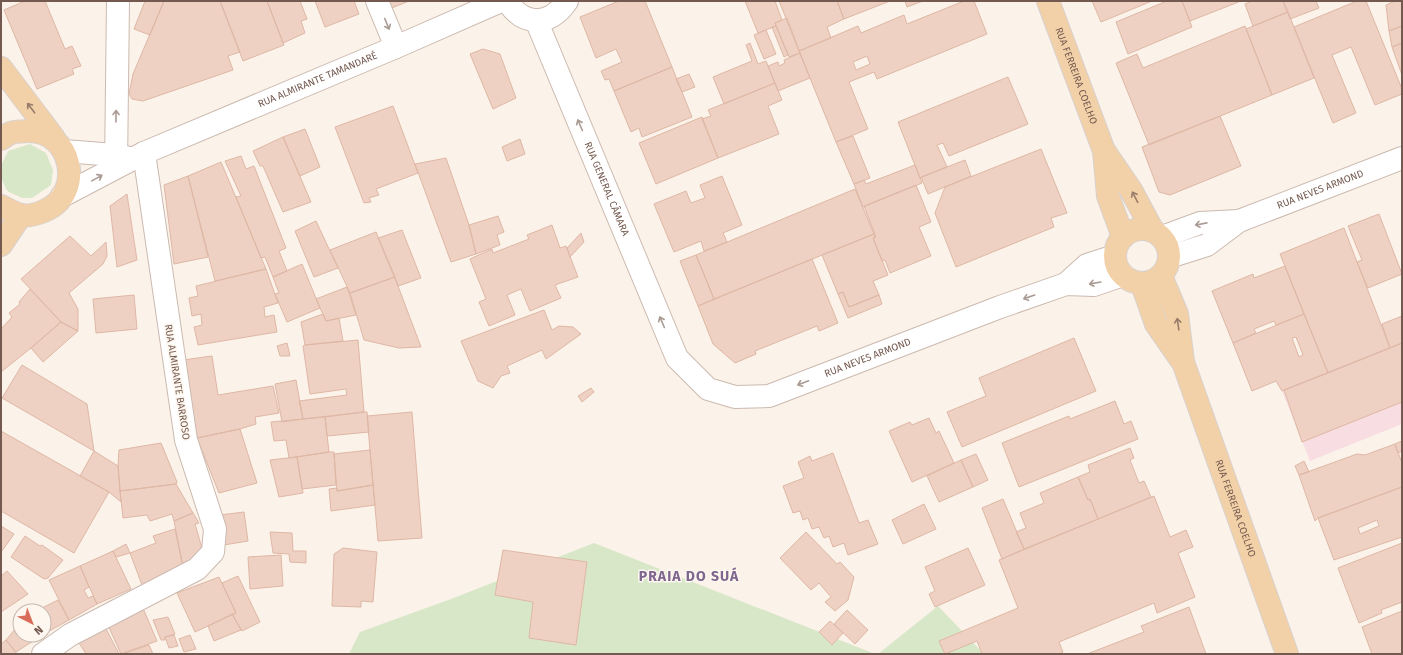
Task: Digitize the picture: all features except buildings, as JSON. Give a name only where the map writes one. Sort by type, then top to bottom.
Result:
[{"type":"main road","name":"RUA FERREIRA COELHO","points":[[1048,1],[1104,151],[1132,190],[1156,324],[1183,362],[1287,654]]},
{"type":"main road","points":[[1,68],[59,145],[69,164],[68,185],[62,196],[50,209],[36,214],[21,215],[1,206]]},
{"type":"main road","points":[[1,139],[12,132],[37,131],[59,145]]},
{"type":"main road","name":"RUA FERREIRA COELHO","points":[[1104,151],[1108,196],[1143,257]]},
{"type":"main road","points":[[1,245],[21,215]]},
{"type":"street","name":"RUA ALMIRANTE BARROSO","points":[[43,654],[70,634],[197,569],[213,552],[214,529],[186,440],[127,158],[118,1]]},
{"type":"street","points":[[377,1],[396,47]]},
{"type":"street","name":"RUA ALMIRANTE TAMANDARÉ","points":[[62,196],[127,158],[396,47],[501,1]]},
{"type":"street","points":[[507,1],[513,10],[524,17],[536,20],[549,18],[560,10],[567,1]]},
{"type":"street","name":"RUA GENERAL CÂMARA","points":[[536,20],[677,358]]},
{"type":"street","name":"RUA ALMIRANTE TAMANDARÉ","points":[[59,145],[127,158]]},
{"type":"street","name":"RUA NEVES ARMOND","points":[[677,358],[708,389],[735,397],[769,396],[1000,307],[1066,284],[1094,285],[1143,257],[1207,245],[1239,222],[1402,158]]},
{"type":"shaded area","points":[[1402,343],[1402,424],[1310,461],[1282,391]]},
{"type":"green space","points":[[30,144],[46,153],[53,170],[51,185],[32,198],[22,198],[6,189],[1,177],[1,166],[8,151]]},
{"type":"green space","points":[[594,543],[875,654],[349,654],[360,632],[451,599]]},
{"type":"green space","points":[[938,606],[984,654],[878,654]]},
{"type":"district","name":"PRAIA DO SUÁ","points":[[689,576]]}]
